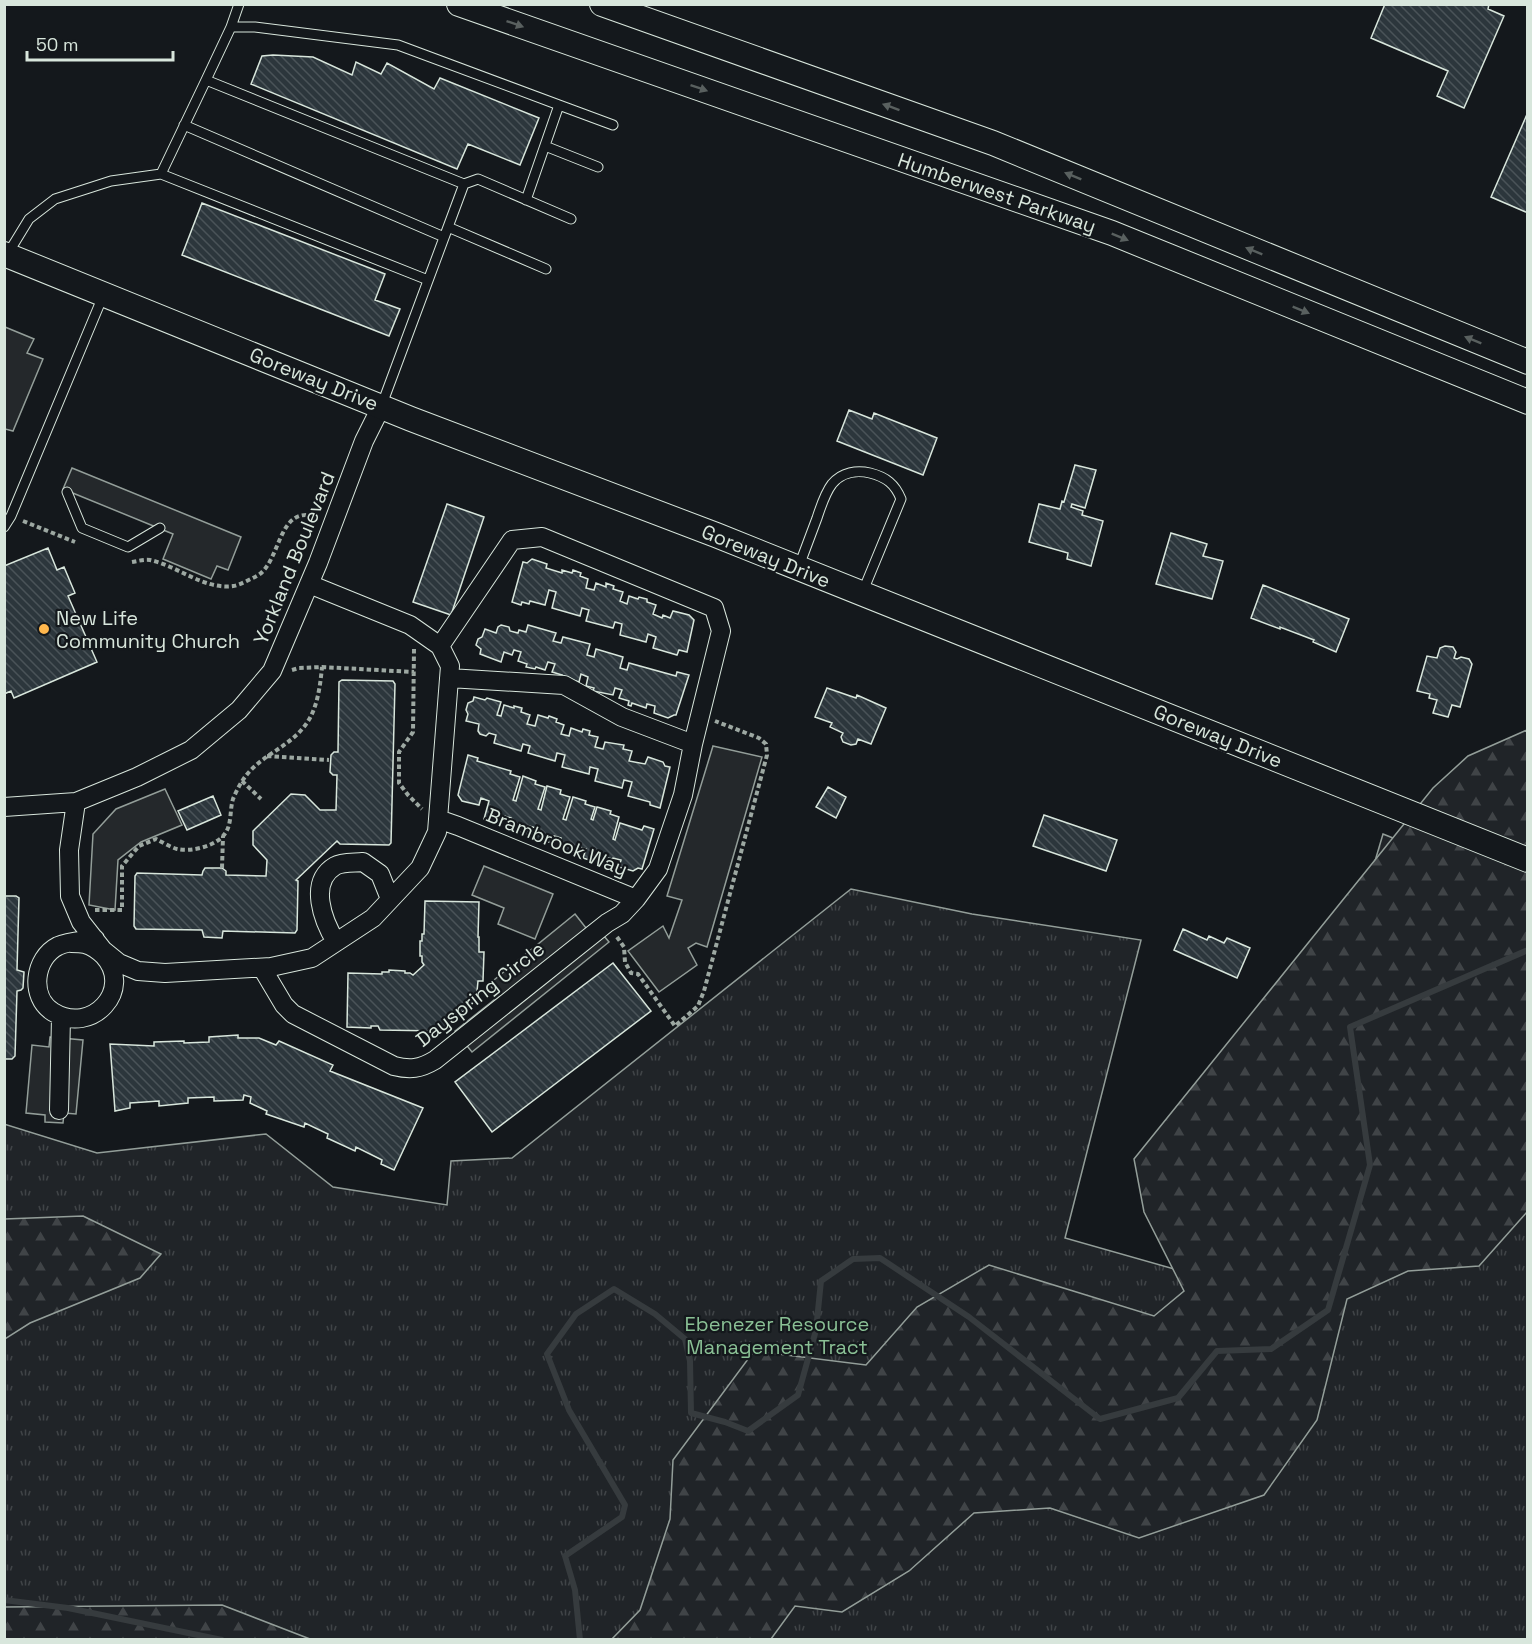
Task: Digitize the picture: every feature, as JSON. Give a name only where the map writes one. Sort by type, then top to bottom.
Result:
[{"type":"main road","name":"Humberwest Parkway","points":[[459,4],[1112,233],[1527,402]]},
{"type":"main road","name":"Humberwest Parkway","points":[[602,4],[993,143],[1527,362]]},
{"type":"main road","name":"Goreway Drive","points":[[6,255],[381,407],[799,568],[1527,860]]},
{"type":"street","name":"Yorkland Boulevard","points":[[4,807],[76,802],[137,777],[191,750],[239,710],[272,671],[309,584],[364,441],[381,407]]},
{"type":"street","name":"Brambrook Way","points":[[430,815],[636,899],[658,869],[683,795],[721,631],[714,608],[542,537],[512,540],[440,646]]},
{"type":"street","points":[[113,966],[119,963],[138,970],[165,973],[262,968],[312,958],[373,918],[420,868],[437,832],[430,815],[450,666],[440,646],[410,625],[309,584]]},
{"type":"street","points":[[448,678],[564,685],[622,717],[693,744]]},
{"type":"street","points":[[76,802],[69,850],[70,896],[81,922],[95,939],[113,966],[112,991],[105,1005],[93,1015],[77,1019],[61,1017],[49,1009],[40,997],[37,983],[39,969],[46,956],[57,947],[95,939]]},
{"type":"street","points":[[336,942],[327,928],[320,895],[323,877],[337,865],[363,862],[380,874],[390,899]]},
{"type":"street","name":"Dayspring Circle","points":[[262,968],[284,1005],[293,1014],[394,1066],[414,1069],[435,1060],[607,923],[622,914],[636,899]]},
{"type":"street","points":[[71,943],[86,944],[99,950],[113,966]]},
{"type":"street","points":[[59,1110],[61,1017]]},
{"type":"lane","points":[[161,174],[231,27],[239,4]]},
{"type":"lane","points":[[231,27],[255,27],[398,45],[613,125]]},
{"type":"lane","points":[[206,80],[464,184],[478,179],[571,219]]},
{"type":"lane","points":[[526,200],[559,105]]},
{"type":"lane","points":[[184,125],[446,232],[546,269]]},
{"type":"lane","points":[[545,146],[598,167]]},
{"type":"lane","points":[[6,255],[28,219],[55,199],[111,181],[161,174],[428,280]]},
{"type":"lane","points":[[381,407],[464,184]]},
{"type":"lane","points":[[4,527],[12,516],[104,293]]},
{"type":"lane","points":[[799,568],[824,497],[833,482],[847,473],[861,471],[878,475],[890,481],[897,489],[901,499],[862,594]]},
{"type":"lane","points":[[67,492],[82,528],[128,547],[160,528]]},
{"type":"path","points":[[127,562],[149,559],[213,585],[234,586],[260,575],[272,557],[287,526],[297,515],[309,514],[333,522]]},
{"type":"path","points":[[12,516],[85,546]]},
{"type":"path","points":[[418,631],[414,649],[412,732],[399,752],[399,783],[408,795],[430,815]]},
{"type":"path","points":[[268,676],[299,668],[322,667],[414,672]]},
{"type":"path","points":[[76,910],[122,910],[122,867],[139,846],[156,838],[177,849],[191,849],[207,846],[223,836],[229,826],[233,800],[252,767],[294,737],[304,728],[310,718],[319,693],[322,667]]},
{"type":"path","points":[[607,923],[624,947],[625,962],[631,973],[638,974],[675,1026],[698,1006],[704,992],[767,755],[766,744],[759,738],[700,716]]},
{"type":"path","points":[[267,756],[329,760]]},
{"type":"path","points":[[242,781],[261,799]]},
{"type":"path","points":[[222,867],[223,836]]},
{"type":"green space","points":[[1527,730],[1527,1212],[1479,1266],[1408,1271],[1347,1299],[1317,1420],[1264,1495],[1139,1538],[1050,1508],[974,1513],[909,1571],[842,1612],[795,1606],[771,1639],[611,1640],[640,1610],[670,1519],[673,1460],[754,1351],[866,1365],[917,1307],[989,1265],[1154,1316],[1184,1291],[1144,1212],[1134,1159],[1433,788],[1468,756]]},
{"type":"green space","name":"Ebenezer Resource Management Tract","points":[[1383,834],[1527,892],[1527,1639],[5,1639],[4,1124],[97,1153],[266,1134],[333,1187],[447,1205],[451,1161],[512,1158],[851,889],[972,914],[1141,940],[1065,1238],[1248,1290]]},
{"type":"green space","points":[[83,1216],[161,1254],[140,1278],[30,1323],[5,1339],[5,1219]]},
{"type":"green space","points":[[222,1605],[310,1639],[5,1639],[5,1607]]},
{"type":"shaded area","points":[[5,327],[34,339],[27,353],[43,359],[13,431],[5,429]]},
{"type":"shaded area","points":[[72,468],[241,537],[228,570],[217,566],[211,579],[163,559],[173,534],[63,489]]},
{"type":"shaded area","points":[[713,746],[762,757],[707,947],[696,943],[688,948],[697,965],[659,992],[628,951],[663,926],[669,938],[682,900],[667,896]]},
{"type":"shaded area","points":[[165,789],[182,825],[141,842],[118,860],[115,910],[89,905],[93,834],[116,809]]},
{"type":"shaded area","points":[[484,866],[553,894],[535,939],[498,924],[504,908],[472,895]]},
{"type":"shaded area","points":[[575,914],[586,928],[593,923],[609,942],[472,1052],[455,1031],[499,996],[489,984]]},
{"type":"shaded area","points":[[50,1037],[83,1040],[76,1114],[64,1113],[63,1123],[45,1122],[45,1115],[26,1113],[32,1045],[49,1047]]},
{"type":"building","points":[[1385,4],[1489,4],[1488,9],[1504,16],[1464,108],[1437,96],[1448,71],[1371,38]]},
{"type":"building","points":[[262,56],[313,57],[352,75],[356,62],[381,74],[387,63],[434,89],[440,78],[539,118],[520,165],[468,144],[457,169],[251,84]]},
{"type":"building","points":[[1528,112],[1528,213],[1491,197]]},
{"type":"building","points":[[202,203],[385,274],[375,300],[400,309],[389,336],[182,255]]},
{"type":"building","points":[[849,410],[872,419],[874,413],[937,438],[923,475],[837,441]]},
{"type":"building","points":[[1075,465],[1096,470],[1085,508],[1072,504],[1071,507],[1083,511],[1082,515],[1103,521],[1091,566],[1067,559],[1068,553],[1029,542],[1039,504],[1060,509]]},
{"type":"building","points":[[447,504],[484,517],[451,615],[413,602]]},
{"type":"building","points":[[1171,533],[1207,544],[1203,556],[1223,561],[1212,599],[1156,584]]},
{"type":"building","name":"New Life Community Church","points":[[48,548],[57,570],[64,567],[75,593],[68,596],[97,662],[14,698],[11,691],[4,694],[4,566]]},
{"type":"building","points":[[532,559],[547,564],[546,568],[562,573],[562,570],[572,573],[573,570],[581,573],[580,576],[588,579],[586,588],[594,590],[596,583],[606,587],[606,583],[614,586],[613,589],[623,592],[620,601],[627,604],[629,596],[647,599],[647,602],[656,605],[653,614],[662,618],[663,615],[670,618],[673,611],[689,615],[694,620],[687,652],[679,650],[677,655],[653,648],[656,637],[648,634],[646,642],[620,635],[622,624],[615,622],[613,628],[586,621],[589,610],[582,608],[580,616],[552,608],[556,592],[549,590],[545,605],[530,601],[529,604],[522,602],[521,605],[512,602],[523,562],[527,563]]},
{"type":"building","points":[[1263,585],[1349,619],[1336,652],[1313,642],[1314,640],[1251,618]]},
{"type":"building","points":[[501,625],[518,633],[519,630],[526,632],[528,625],[556,633],[553,641],[561,643],[563,637],[590,644],[587,655],[594,657],[596,649],[623,657],[620,668],[627,670],[629,663],[676,676],[677,672],[689,675],[676,715],[668,718],[654,713],[655,706],[647,704],[646,708],[632,703],[631,706],[628,705],[629,701],[619,698],[622,690],[615,688],[613,695],[593,691],[594,688],[586,686],[588,677],[581,674],[579,682],[560,679],[562,675],[552,672],[555,664],[548,662],[545,670],[526,667],[527,664],[518,661],[521,652],[514,650],[512,655],[504,652],[501,662],[480,654],[481,649],[476,645],[485,629],[496,633]]},
{"type":"building","points":[[1453,647],[1456,652],[1454,658],[1469,659],[1472,664],[1460,707],[1452,705],[1448,717],[1433,713],[1437,700],[1429,698],[1430,694],[1417,691],[1427,656],[1437,658],[1440,648]]},
{"type":"building","points":[[342,680],[393,681],[395,684],[391,843],[389,845],[340,844],[337,841],[296,880],[298,881],[297,930],[295,933],[223,931],[222,938],[204,937],[202,930],[136,929],[134,926],[135,876],[137,873],[202,875],[205,868],[222,868],[226,871],[226,875],[266,876],[267,860],[253,845],[253,831],[291,794],[305,795],[320,810],[336,810],[337,775],[330,772],[331,755],[338,752],[339,682]]},
{"type":"building","points":[[827,688],[856,698],[857,695],[886,708],[871,744],[858,739],[856,744],[851,745],[843,742],[841,737],[843,733],[830,727],[832,723],[815,717]]},
{"type":"building","points":[[474,697],[501,702],[497,715],[501,716],[504,705],[522,708],[521,712],[530,715],[527,724],[535,726],[538,715],[557,719],[556,722],[564,725],[561,734],[569,736],[571,728],[582,732],[583,729],[590,731],[589,735],[598,737],[595,747],[603,749],[605,742],[624,745],[623,749],[632,751],[629,761],[645,764],[648,757],[663,762],[665,766],[670,767],[660,808],[650,805],[650,802],[628,796],[632,782],[624,780],[622,788],[595,781],[598,769],[590,767],[589,774],[562,767],[565,755],[557,753],[555,761],[528,753],[530,746],[523,744],[521,751],[494,743],[496,735],[480,734],[479,724],[466,721],[468,703],[473,701]]},
{"type":"building","points":[[468,755],[478,758],[477,761],[511,771],[510,774],[520,777],[513,800],[516,801],[523,776],[545,787],[538,809],[541,810],[547,786],[561,790],[560,794],[570,797],[563,819],[566,820],[573,797],[595,807],[591,819],[593,820],[597,807],[611,811],[610,814],[619,817],[613,839],[615,840],[620,823],[642,830],[644,826],[654,829],[642,869],[638,868],[633,871],[619,867],[621,860],[613,858],[604,857],[602,864],[583,858],[586,849],[579,847],[577,854],[559,848],[561,838],[554,836],[552,843],[533,838],[536,828],[529,826],[527,834],[508,828],[511,818],[504,816],[502,824],[484,819],[489,801],[481,798],[479,805],[462,801],[458,795]]},
{"type":"building","points":[[828,787],[846,797],[836,818],[816,807]]},
{"type":"building","points":[[213,796],[221,815],[187,830],[178,811]]},
{"type":"building","points":[[1044,815],[1117,840],[1106,871],[1033,846]]},
{"type":"building","points":[[4,896],[19,898],[17,970],[24,972],[23,988],[17,991],[15,1056],[12,1059],[4,1059]]},
{"type":"building","points":[[425,901],[479,902],[479,952],[484,952],[483,981],[478,981],[476,1002],[447,1026],[447,1030],[380,1030],[378,1026],[347,1027],[348,973],[382,974],[389,970],[405,971],[413,975],[424,965],[422,956],[420,956],[420,941],[424,934]]},
{"type":"building","points":[[1183,929],[1207,940],[1209,936],[1224,943],[1227,938],[1250,948],[1237,978],[1174,950]]},
{"type":"building","points":[[613,963],[651,1011],[492,1132],[455,1082]]},
{"type":"building","points":[[238,1035],[238,1038],[259,1038],[276,1045],[279,1041],[333,1065],[330,1071],[423,1108],[394,1170],[381,1164],[382,1160],[356,1147],[355,1151],[327,1138],[328,1134],[305,1123],[304,1127],[266,1114],[267,1111],[250,1103],[251,1097],[244,1095],[243,1100],[214,1101],[214,1097],[188,1098],[188,1103],[159,1106],[159,1101],[130,1103],[130,1108],[115,1111],[110,1044],[154,1046],[154,1042],[209,1042],[209,1037]]},
{"type":"waterway","points":[[580,1640],[575,1590],[565,1556],[622,1517],[625,1505],[569,1410],[547,1354],[576,1314],[614,1289],[655,1314],[685,1339],[690,1361],[691,1413],[748,1431],[798,1395],[816,1330],[821,1281],[853,1259],[880,1258],[969,1317],[1100,1419],[1178,1398],[1217,1351],[1271,1349],[1328,1310],[1370,1165],[1350,1027],[1528,950]]},
{"type":"waterway","points":[[4,1600],[68,1608],[222,1640]]},
{"type":"place","name":"New Life Community Church","points":[[44,629]]}]
